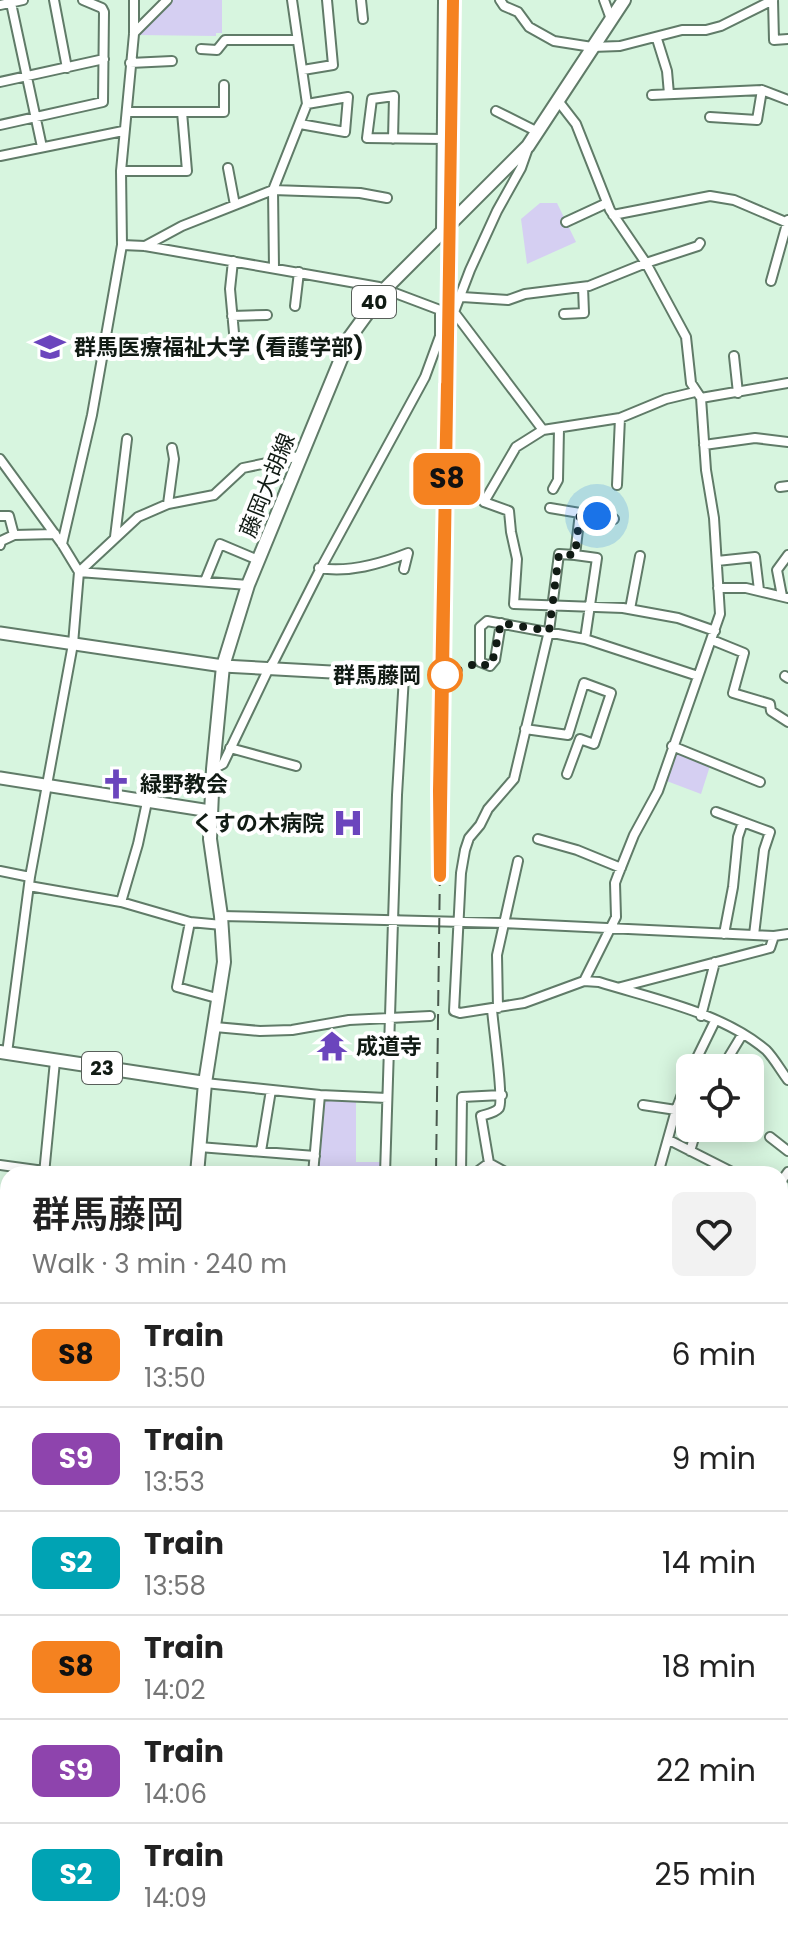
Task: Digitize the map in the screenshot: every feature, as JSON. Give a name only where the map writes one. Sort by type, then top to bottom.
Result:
[{"type":"main road","name":"藤岡大胡線","points":[[198,1166],[205,1083],[224,962],[222,920],[211,854],[213,769],[223,666],[248,585],[350,337],[385,289],[528,146],[624,0]]},
{"type":"main road","name":"23","points":[[4,1052],[205,1083]]},
{"type":"street","points":[[0,5],[23,0]]},
{"type":"street","points":[[54,0],[67,68]]},
{"type":"street","points":[[0,125],[103,102],[104,12],[102,8],[83,0]]},
{"type":"street","points":[[62,544],[92,415],[122,245],[121,171],[134,34],[134,0]]},
{"type":"street","points":[[134,34],[167,0]]},
{"type":"street","points":[[274,268],[273,190],[307,104],[292,0]]},
{"type":"street","points":[[303,70],[333,65],[327,0]]},
{"type":"street","points":[[361,0],[363,19]]},
{"type":"street","points":[[441,234],[443,0]]},
{"type":"street","points":[[500,0],[504,6],[518,12],[529,27],[554,41],[592,47],[620,46],[657,39],[682,30],[706,30],[721,26],[773,0],[774,40],[788,39]]},
{"type":"street","points":[[604,0],[611,19]]},
{"type":"street","points":[[11,3],[42,147]]},
{"type":"street","points":[[657,39],[667,71],[669,94]]},
{"type":"street","points":[[201,49],[217,50],[225,40],[296,40]]},
{"type":"street","points":[[0,82],[104,59]]},
{"type":"street","points":[[130,63],[172,61]]},
{"type":"street","points":[[127,112],[224,112],[224,85]]},
{"type":"street","points":[[710,117],[757,120],[762,90]]},
{"type":"street","points":[[652,95],[762,90],[788,100]]},
{"type":"street","points":[[393,139],[394,96],[372,99],[367,138],[393,139],[443,139]]},
{"type":"street","points":[[300,124],[345,132],[348,97],[307,104]]},
{"type":"street","points":[[559,102],[576,124],[613,215],[646,263],[686,337],[691,383],[698,395],[720,614],[658,791],[615,883],[616,917],[584,981]]},
{"type":"street","points":[[496,111],[538,132]]},
{"type":"street","points":[[121,171],[187,171],[182,112]]},
{"type":"street","points":[[0,156],[123,131]]},
{"type":"street","points":[[454,312],[497,211],[521,168],[528,146]]},
{"type":"street","points":[[228,168],[235,205]]},
{"type":"street","points":[[145,246],[182,226],[273,190],[360,193],[387,198]]},
{"type":"street","points":[[613,215],[710,196],[734,200],[788,222],[771,281]]},
{"type":"street","points":[[566,222],[607,203]]},
{"type":"street","points":[[462,297],[508,300],[525,294],[583,287],[700,243]]},
{"type":"street","points":[[122,245],[145,246],[385,289],[437,307],[440,312],[440,336],[425,377],[318,568],[223,764],[213,769]]},
{"type":"street","points":[[233,261],[230,289],[235,344]]},
{"type":"street","points":[[295,306],[299,272]]},
{"type":"street","points":[[564,314],[584,313],[583,287]]},
{"type":"street","points":[[440,312],[454,312]]},
{"type":"street","points":[[454,312],[543,430]]},
{"type":"street","points":[[232,316],[267,315]]},
{"type":"street","points":[[734,356],[738,393]]},
{"type":"street","points":[[788,383],[738,393],[666,399],[620,418],[543,430],[516,447],[484,502],[509,511],[517,559],[514,604],[630,609],[678,618],[744,653],[733,693],[770,704],[771,711],[788,722]]},
{"type":"street","points":[[617,485],[620,418]]},
{"type":"street","points":[[553,489],[558,480],[559,429]]},
{"type":"street","points":[[704,445],[755,438],[788,442]]},
{"type":"street","points":[[115,537],[127,439]]},
{"type":"street","points":[[168,504],[174,459],[172,448]]},
{"type":"street","points":[[79,572],[138,517],[168,504],[214,495],[243,468],[300,456]]},
{"type":"street","points":[[0,459],[79,572],[73,644],[29,882],[4,1052]]},
{"type":"street","points":[[550,508],[614,519]]},
{"type":"street","points":[[575,555],[580,513]]},
{"type":"street","points":[[0,516],[9,516],[14,535]]},
{"type":"street","points":[[0,545],[1,541],[14,535],[55,534]]},
{"type":"street","points":[[205,581],[220,544],[258,560]]},
{"type":"street","points":[[318,568],[346,570],[388,561],[408,553],[404,569]]},
{"type":"street","points":[[585,639],[597,558],[559,554],[549,631],[514,779],[488,809],[469,838],[461,873],[454,1011],[495,1009],[545,997],[584,981],[599,982],[715,1021],[767,1051],[788,1080]]},
{"type":"street","points":[[785,597],[777,570],[788,555]]},
{"type":"street","points":[[630,609],[640,556]]},
{"type":"street","points":[[717,561],[755,557],[759,590]]},
{"type":"street","points":[[79,572],[248,585]]},
{"type":"street","points":[[718,588],[759,590],[785,597]]},
{"type":"street","points":[[501,623],[495,660],[490,666],[483,665],[480,662],[481,624],[487,621],[501,623],[549,631],[585,639],[698,676]]},
{"type":"street","points":[[0,633],[223,666],[404,676],[397,795],[385,1166]]},
{"type":"street","points":[[525,729],[568,735],[594,744],[611,693],[584,683],[568,735]]},
{"type":"street","points":[[567,774],[580,739]]},
{"type":"street","points":[[672,746],[760,782]]},
{"type":"street","points":[[230,748],[296,766]]},
{"type":"street","points":[[0,778],[210,811]]},
{"type":"street","points":[[121,902],[147,802]]},
{"type":"street","points":[[716,812],[770,832],[764,850],[754,935]]},
{"type":"street","points":[[724,934],[738,837],[743,822]]},
{"type":"street","points":[[538,839],[577,850],[621,868]]},
{"type":"street","points":[[489,1163],[481,1116],[496,1111],[502,1095],[494,1045],[497,955],[518,861]]},
{"type":"street","points":[[0,871],[29,882],[121,902],[190,922],[394,920],[774,936],[788,934]]},
{"type":"street","points":[[190,922],[177,987],[220,999]]},
{"type":"street","points":[[618,988],[770,948],[774,936]]},
{"type":"street","points":[[701,1016],[715,962]]},
{"type":"street","points":[[215,1027],[292,1030],[349,1020],[430,1016]]},
{"type":"street","points":[[699,1054],[715,1021]]},
{"type":"street","points":[[730,1054],[742,1035]]},
{"type":"street","points":[[45,1166],[55,1061]]},
{"type":"street","points":[[205,1083],[320,1095],[387,1098]]},
{"type":"street","points":[[261,1151],[271,1090]]},
{"type":"street","points":[[314,1166],[320,1095]]},
{"type":"street","points":[[461,1166],[462,1097],[502,1095]]},
{"type":"street","points":[[643,1105],[676,1110],[661,1166]]},
{"type":"street","points":[[770,1137],[788,1151]]},
{"type":"street","points":[[669,1140],[720,1166]]},
{"type":"street","points":[[690,1151],[693,1142]]},
{"type":"street","points":[[199,1147],[315,1156]]},
{"type":"street","points":[[485,1166],[489,1163]]},
{"type":"street","points":[[489,1163],[494,1166]]},
{"type":"shaded area","points":[[171,0],[222,0],[222,33],[216,33],[216,36],[137,35]]},
{"type":"shaded area","points":[[540,203],[557,203],[576,242],[527,264],[521,219]]},
{"type":"shaded area","points":[[677,752],[710,766],[701,794],[664,780],[673,754]]},
{"type":"shaded area","points":[[322,1100],[356,1102],[356,1162],[381,1162],[381,1166],[316,1166]]},
{"type":"railway","points":[[440,876],[453,0]]},
{"type":"railway","points":[[436,1166],[440,866]]},
{"type":"train","name":"S8","points":[[447,384],[440,876],[453,0]]},
{"type":"place","name":"群馬医療福祉大学 (看護学部)","points":[[50,347]]},
{"type":"place","name":"群馬藤岡","points":[[445,675]]},
{"type":"place","name":"緑野教会","points":[[116,784]]},
{"type":"place","name":"くすの木病院","points":[[348,823]]},
{"type":"place","name":"成道寺","points":[[332,1046]]},
{"type":"route","points":[[445,675],[480,662],[490,666],[495,660],[501,623],[549,631],[559,554],[575,555],[580,513],[597,516]]}]
